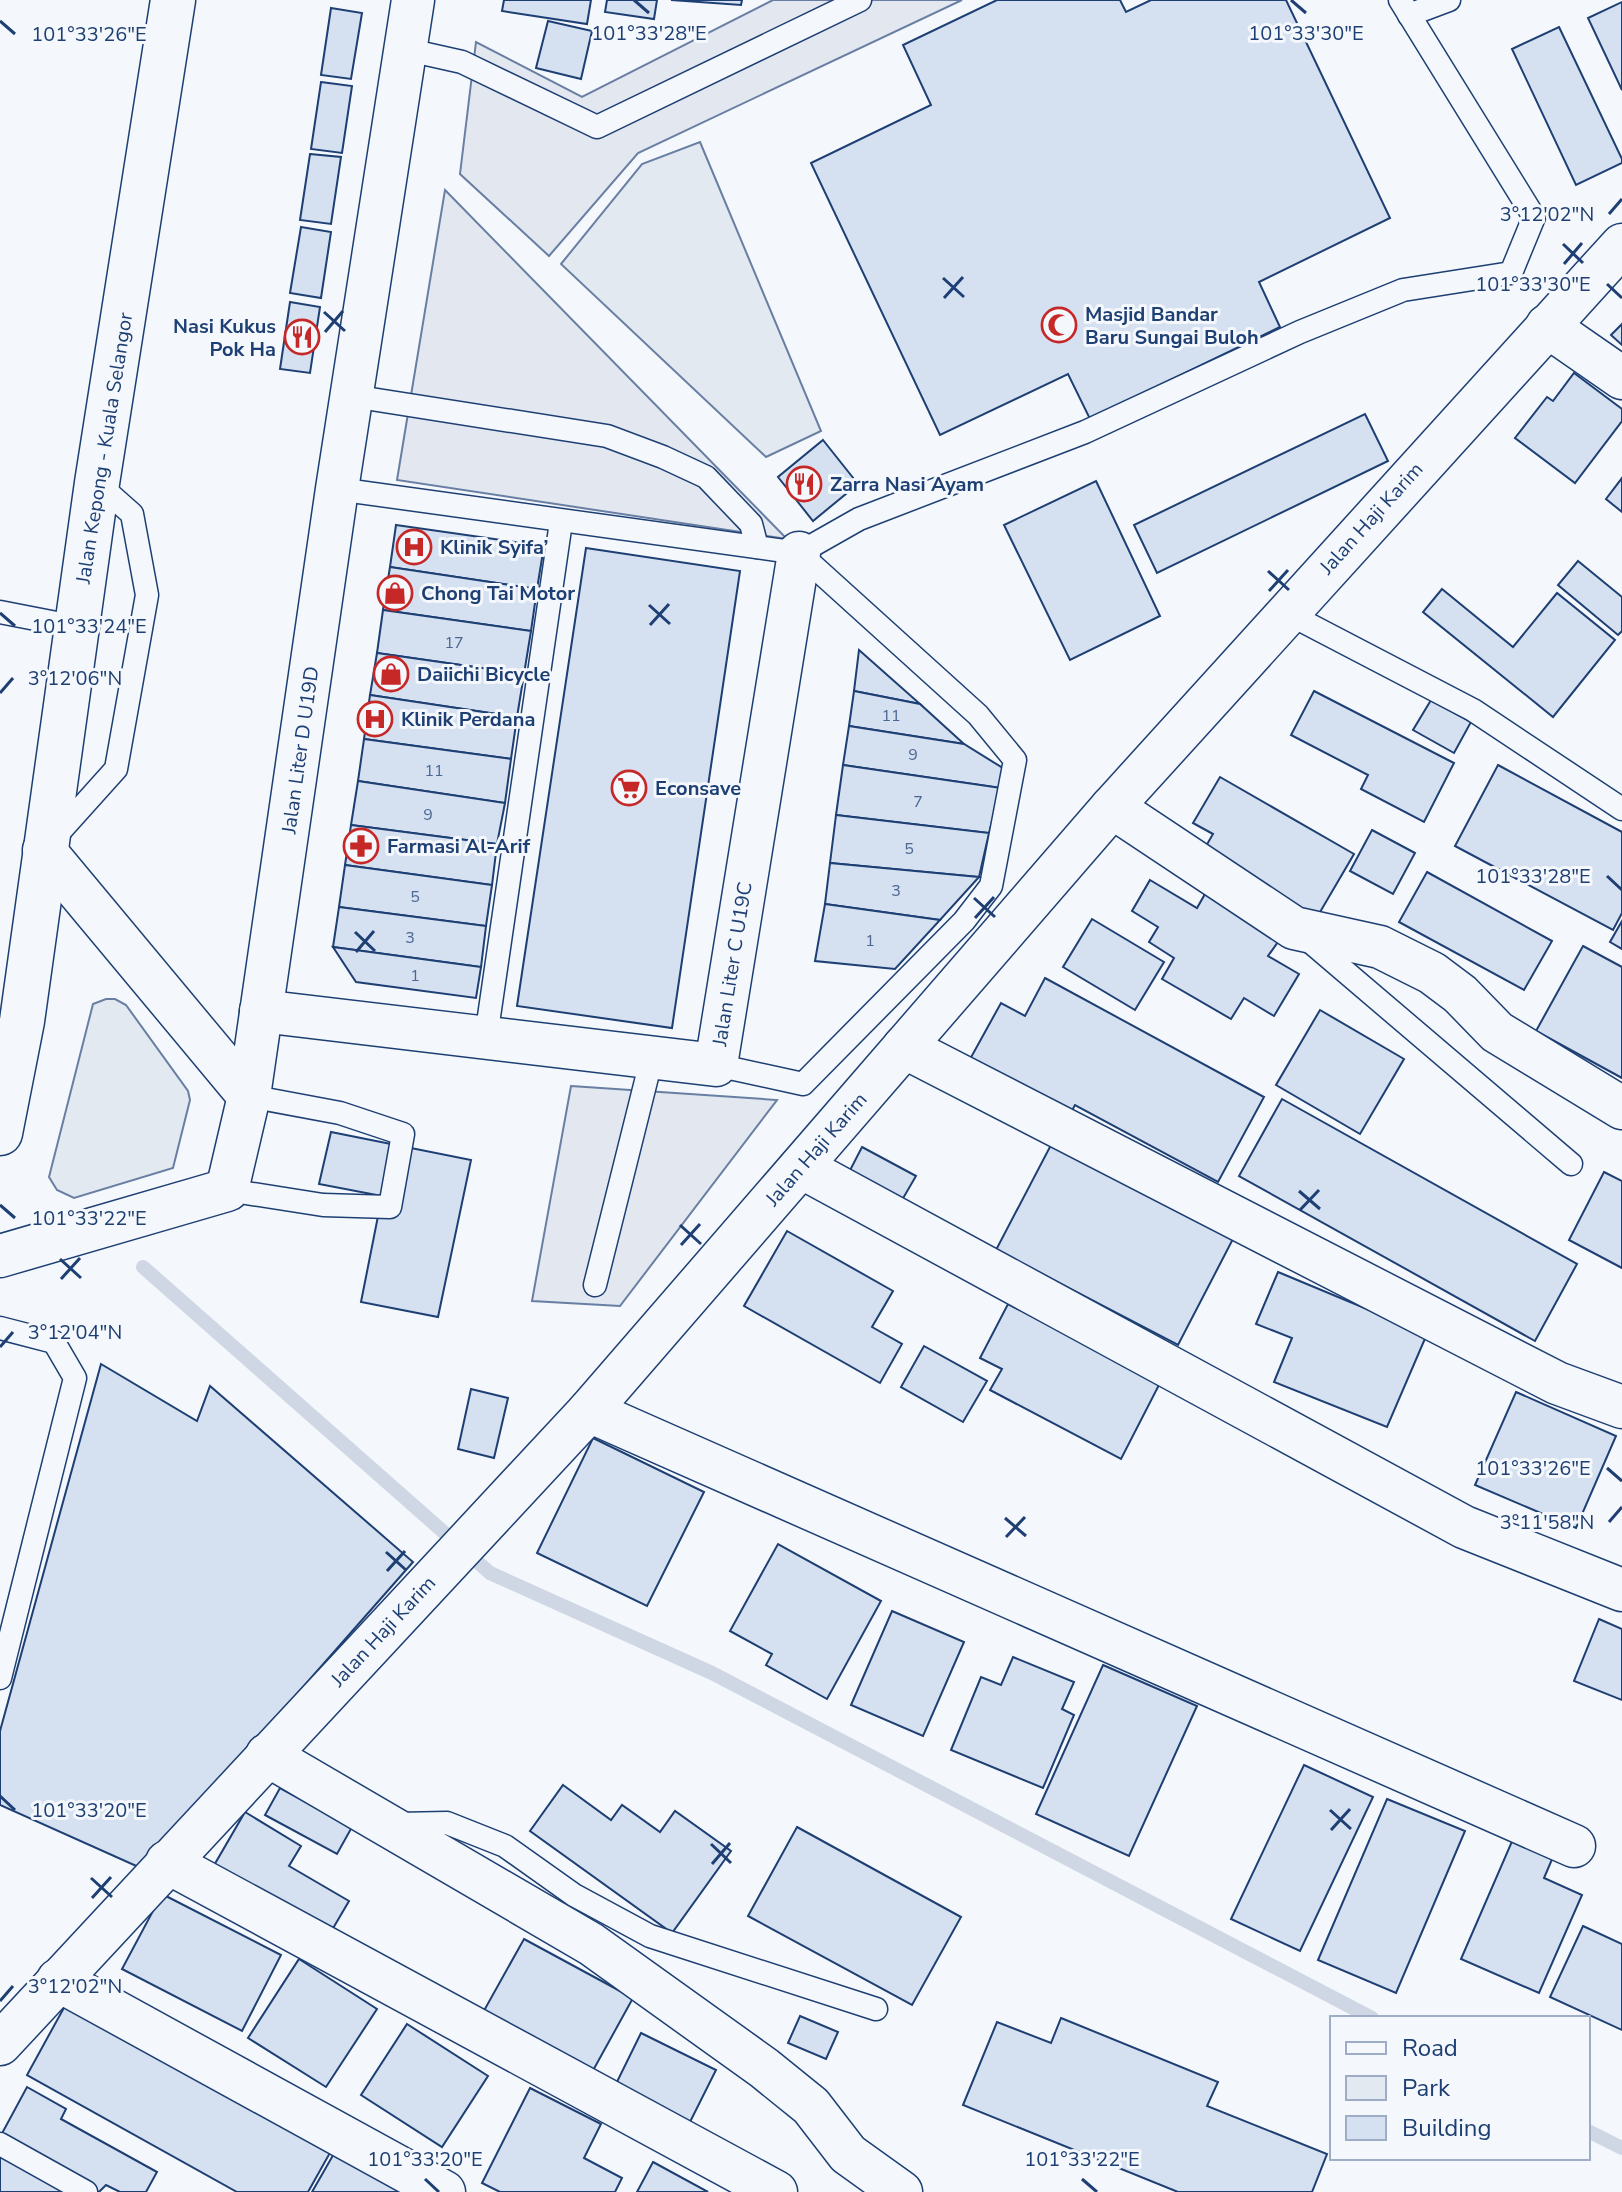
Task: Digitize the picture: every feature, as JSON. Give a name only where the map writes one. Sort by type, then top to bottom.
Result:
[{"type":"highway","name":"Jalan Kepong - Kuala Selangor","points":[[0,1133],[22,1021],[97,483],[173,0]]},
{"type":"highway","points":[[163,71],[195,0]]},
{"type":"street","name":"Jalan Liter D U19D","points":[[227,1190],[249,1096],[337,489],[413,0]]},
{"type":"street","name":"Jalan Haji Karim","points":[[0,2044],[589,1411],[1112,807],[1285,612],[1622,245]]},
{"type":"street","points":[[1547,326],[1622,378]]},
{"type":"street","name":"Jalan Liter C U19C","points":[[261,1011],[716,1065],[799,553]]},
{"type":"street","points":[[1112,807],[1294,928],[1380,947],[1432,973],[1460,994],[1497,1032],[1622,1108]]},
{"type":"street","points":[[44,850],[249,1096]]},
{"type":"street","points":[[904,1047],[1557,1383],[1622,1407]]},
{"type":"street","points":[[801,1167],[1464,1527],[1622,1590]]},
{"type":"street","points":[[0,1256],[227,1190]]},
{"type":"street","points":[[589,1411],[1574,1846]]},
{"type":"street","points":[[267,1755],[591,1944],[764,2068],[811,2106],[848,2154],[901,2192]]},
{"type":"street","points":[[167,1862],[776,2192]]},
{"type":"street","points":[[58,1980],[444,2192]]},
{"type":"lane","points":[[404,49],[462,62],[597,127],[860,0]]},
{"type":"lane","points":[[799,553],[859,519],[1085,432],[1300,332],[1403,290],[1511,273],[1534,217],[1404,8],[1449,0]]},
{"type":"lane","points":[[352,396],[607,436],[706,477],[751,524],[757,547]]},
{"type":"lane","points":[[44,850],[116,769],[147,595],[132,514],[97,483]]},
{"type":"lane","points":[[337,489],[799,553],[978,715],[1015,760],[991,886],[964,921],[825,1063],[803,1084],[716,1065]]},
{"type":"lane","points":[[486,1037],[561,522]]},
{"type":"lane","points":[[0,612],[77,627]]},
{"type":"lane","points":[[1285,612],[1473,710],[1622,809]]},
{"type":"lane","points":[[1294,928],[1571,1164]]},
{"type":"lane","points":[[595,1285],[652,1057]]},
{"type":"lane","points":[[227,1190],[323,1205],[390,1207],[403,1134],[340,1113],[249,1096]]},
{"type":"lane","points":[[0,1328],[54,1342],[75,1378],[0,1678]]},
{"type":"lane","points":[[389,1824],[447,1823],[505,1846],[574,1895],[650,1936],[876,2009]]},
{"type":"lane","points":[[0,2144],[86,2192]]},
{"type":"green space","points":[[700,142],[821,431],[766,457],[561,264],[642,164]]},
{"type":"green space","points":[[115,999],[126,1005],[188,1091],[190,1100],[173,1168],[74,1198],[57,1190],[49,1177],[93,1004]]},
{"type":"shaded area","points":[[773,0],[962,0],[638,153],[549,256],[460,174],[476,42],[582,97]]},
{"type":"shaded area","points":[[445,190],[787,539],[397,480]]},
{"type":"shaded area","points":[[571,1086],[777,1100],[620,1306],[532,1301]]},
{"type":"building","points":[[504,0],[591,0],[587,24],[502,11]]},
{"type":"building","points":[[607,0],[657,0],[654,19],[605,12]]},
{"type":"building","points":[[671,0],[742,0],[741,5]]},
{"type":"building","points":[[997,0],[1120,0],[1126,12],[1151,0],[1286,0],[1390,218],[1259,282],[1280,327],[1090,419],[1068,374],[940,435],[811,163],[931,105],[903,45]]},
{"type":"building","points":[[1622,2],[1622,90],[1588,18]]},
{"type":"building","points":[[331,8],[362,13],[351,79],[321,75]]},
{"type":"building","points":[[548,21],[592,31],[581,79],[536,68]]},
{"type":"building","points":[[1559,27],[1622,159],[1622,163],[1576,185],[1512,49]]},
{"type":"building","points":[[321,82],[352,86],[342,153],[311,149]]},
{"type":"building","points":[[310,154],[341,157],[331,224],[300,220]]},
{"type":"building","points":[[301,227],[331,232],[321,298],[290,293]]},
{"type":"building","points":[[290,302],[320,307],[310,373],[280,369]]},
{"type":"building","points":[[1622,324],[1622,345],[1611,335]]},
{"type":"building","points":[[1574,373],[1622,409],[1622,421],[1575,483],[1515,438],[1547,397],[1553,401]]},
{"type":"building","points":[[1365,414],[1388,461],[1157,573],[1134,525]]},
{"type":"building","points":[[823,440],[858,484],[813,521],[778,477]]},
{"type":"building","points":[[1622,478],[1622,512],[1606,499]]},
{"type":"building","points":[[1096,481],[1160,616],[1070,660],[1004,525]]},
{"type":"building","points":[[396,525],[544,546],[537,589],[390,567]]},
{"type":"building","name":"Econsave","points":[[586,548],[740,571],[672,1028],[517,1006]]},
{"type":"building","points":[[1578,561],[1622,597],[1622,631],[1618,635],[1558,585]]},
{"type":"building","points":[[390,567],[537,589],[531,631],[383,610]]},
{"type":"building","points":[[1442,589],[1513,647],[1557,593],[1615,640],[1553,717],[1423,612]]},
{"type":"building","points":[[383,610],[531,631],[524,674],[377,653]]},
{"type":"building","points":[[859,650],[920,704],[854,691]]},
{"type":"building","points":[[377,653],[524,674],[517,717],[370,695]]},
{"type":"building","points":[[854,691],[920,704],[964,744],[849,726]]},
{"type":"building","points":[[1314,691],[1454,763],[1424,822],[1361,789],[1368,775],[1291,735]]},
{"type":"building","points":[[370,695],[517,717],[511,759],[364,739]]},
{"type":"building","points":[[1431,700],[1471,722],[1454,753],[1413,730]]},
{"type":"building","points":[[849,726],[964,744],[1006,770],[1001,788],[843,765]]},
{"type":"building","points":[[364,739],[511,759],[505,803],[358,781]]},
{"type":"building","points":[[843,765],[1001,788],[989,833],[836,815]]},
{"type":"building","points":[[1498,765],[1622,832],[1622,913],[1613,930],[1455,846]]},
{"type":"building","points":[[1220,777],[1354,854],[1316,919],[1202,853],[1213,834],[1193,823]]},
{"type":"building","points":[[358,781],[505,803],[497,844],[351,825]]},
{"type":"building","points":[[836,815],[989,833],[979,877],[830,863]]},
{"type":"building","points":[[351,825],[497,844],[492,885],[345,865]]},
{"type":"building","points":[[1372,830],[1415,853],[1393,894],[1350,871]]},
{"type":"building","points":[[830,863],[979,877],[940,920],[825,904]]},
{"type":"building","points":[[345,865],[492,885],[486,926],[339,907]]},
{"type":"building","points":[[1427,872],[1552,941],[1524,990],[1399,922]]},
{"type":"building","points":[[1150,880],[1197,908],[1205,894],[1280,939],[1268,956],[1299,974],[1274,1016],[1244,998],[1231,1019],[1162,979],[1174,958],[1149,942],[1158,927],[1132,911]]},
{"type":"building","points":[[825,904],[940,920],[895,969],[815,961]]},
{"type":"building","points":[[339,907],[486,926],[481,967],[333,947]]},
{"type":"building","points":[[1092,919],[1164,962],[1135,1010],[1063,967]]},
{"type":"building","points":[[1622,921],[1622,949],[1610,942]]},
{"type":"building","points":[[1583,946],[1622,967],[1622,1078],[1536,1031]]},
{"type":"building","points":[[333,947],[481,967],[476,998],[356,982]]},
{"type":"building","points":[[1045,978],[1264,1097],[1218,1182],[1075,1105],[1064,1125],[964,1070],[1001,1003],[1025,1016]]},
{"type":"building","points":[[1320,1010],[1404,1059],[1360,1134],[1276,1085]]},
{"type":"building","points":[[1282,1099],[1577,1264],[1535,1341],[1239,1176]]},
{"type":"building","points":[[331,1132],[471,1160],[438,1317],[361,1302],[382,1196],[319,1184]]},
{"type":"building","points":[[1052,1143],[1234,1237],[1178,1345],[996,1250]]},
{"type":"building","points":[[862,1147],[916,1176],[898,1207],[846,1178]]},
{"type":"building","points":[[1604,1172],[1622,1181],[1622,1268],[1569,1240]]},
{"type":"building","points":[[787,1231],[893,1291],[872,1327],[902,1344],[880,1383],[744,1306]]},
{"type":"building","points":[[1278,1272],[1427,1334],[1387,1427],[1274,1382],[1292,1338],[1256,1324]]},
{"type":"building","points":[[1008,1304],[1160,1383],[1121,1459],[990,1390],[1002,1369],[980,1358]]},
{"type":"building","points":[[924,1346],[987,1381],[963,1422],[901,1387]]},
{"type":"building","points":[[101,1364],[197,1421],[210,1386],[413,1562],[143,1869],[0,1805],[0,1731]]},
{"type":"building","points":[[471,1389],[508,1398],[494,1458],[458,1449]]},
{"type":"building","points":[[1516,1392],[1616,1436],[1576,1528],[1475,1485]]},
{"type":"building","points":[[593,1438],[704,1492],[647,1606],[537,1553]]},
{"type":"building","points":[[778,1544],[881,1601],[827,1699],[766,1665],[772,1654],[730,1631]]},
{"type":"building","points":[[892,1611],[964,1642],[923,1736],[851,1705]]},
{"type":"building","points":[[1599,1619],[1622,1629],[1622,1700],[1574,1681]]},
{"type":"building","points":[[1013,1657],[1074,1682],[1062,1709],[1074,1715],[1043,1788],[951,1750],[981,1677],[1001,1685]]},
{"type":"building","points":[[1103,1665],[1197,1706],[1129,1856],[1036,1814]]},
{"type":"building","points":[[1304,1765],[1373,1797],[1300,1951],[1231,1919]]},
{"type":"building","points":[[563,1785],[611,1820],[622,1805],[660,1832],[675,1811],[731,1851],[672,1933],[530,1831]]},
{"type":"building","points":[[280,1788],[352,1827],[337,1854],[265,1815]]},
{"type":"building","points":[[1387,1799],[1465,1831],[1396,1993],[1318,1960]]},
{"type":"building","points":[[245,1812],[301,1846],[289,1866],[349,1901],[325,1942],[209,1874]]},
{"type":"building","points":[[797,1827],[961,1917],[912,2005],[748,1916]]},
{"type":"building","points":[[1513,1839],[1553,1857],[1544,1878],[1582,1895],[1539,1993],[1461,1959]]},
{"type":"building","points":[[162,1894],[281,1955],[242,2031],[122,1969]]},
{"type":"building","points":[[1583,1926],[1622,1944],[1622,2030],[1550,1997]]},
{"type":"building","points":[[524,1939],[633,1998],[590,2076],[481,2016]]},
{"type":"building","points":[[299,1959],[377,2009],[326,2087],[248,2038]]},
{"type":"building","points":[[66,2004],[331,2151],[308,2192],[237,2192],[27,2075]]},
{"type":"building","points":[[800,2016],[838,2032],[826,2059],[788,2043]]},
{"type":"building","points":[[1061,2018],[1218,2082],[1207,2106],[1327,2154],[1312,2192],[1178,2192],[963,2105],[997,2022],[1051,2043]]},
{"type":"building","points":[[407,2024],[488,2076],[442,2147],[361,2095]]},
{"type":"building","points":[[641,2033],[716,2070],[686,2130],[611,2094]]},
{"type":"building","points":[[27,2087],[66,2109],[61,2119],[157,2172],[146,2192],[120,2192],[106,2185],[99,2192],[0,2137]]},
{"type":"building","points":[[530,2088],[601,2124],[584,2158],[622,2178],[615,2192],[500,2192],[482,2183]]},
{"type":"building","points":[[336,2150],[411,2192],[312,2192]]},
{"type":"building","points":[[0,2156],[65,2192],[0,2192]]},
{"type":"building","points":[[653,2162],[708,2192],[637,2192]]},
{"type":"waterway","points":[[143,1267],[490,1573],[712,1673],[1368,2016]]},
{"type":"waterway","points":[[1590,2132],[1622,2148]]},
{"type":"place","name":"Masjid Bandar Baru Sungai Buloh","points":[[1059,325]]},
{"type":"place","name":"Nasi Kukus Pok Ha","points":[[302,337]]},
{"type":"place","name":"Zarra Nasi Ayam","points":[[804,484]]},
{"type":"place","name":"Klinik Syifa’","points":[[414,547]]},
{"type":"place","name":"Chong Tai Motor","points":[[395,593]]},
{"type":"place","name":"Daiichi Bicycle","points":[[391,674]]},
{"type":"place","name":"Klinik Perdana","points":[[375,719]]},
{"type":"place","name":"Econsave","points":[[629,788]]},
{"type":"place","name":"Farmasi Al-Arif","points":[[361,846]]}]
